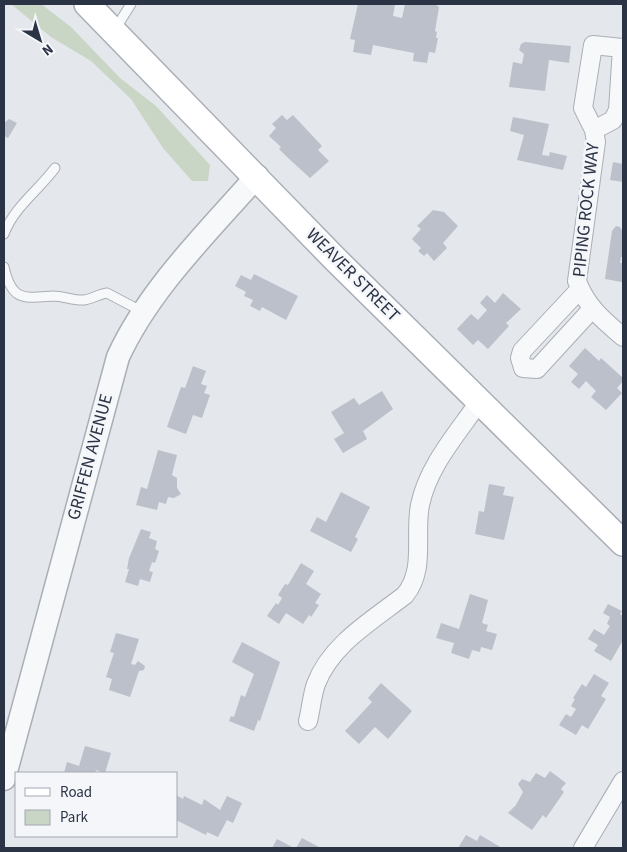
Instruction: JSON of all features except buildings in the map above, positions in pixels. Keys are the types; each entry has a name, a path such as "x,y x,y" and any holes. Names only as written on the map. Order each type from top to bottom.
{"main road":[{"name":"WEAVER STREET","path":"87,4 257,176 335,259 623,543"}],"street":[{"name":"PIPING ROCK WAY","path":"580,289 577,281 596,142 594,130"},
{"name":"GRIFFEN AVENUE","path":"4,779 112,376 126,339 184,260 257,176"},
{"path":"592,309 537,369 523,368 520,358 522,351 580,289 592,309 623,337"},
{"path":"308,721 316,684 332,657 346,640 405,595 412,586 417,572 420,506 432,470 480,402"},
{"path":"584,848 623,782"}],"lane":[{"path":"114,32 131,4"},
{"path":"4,234 9,221 20,206 39,189 55,168"},
{"path":"4,267 9,285 19,295 40,299 52,296 87,300 107,293 144,312"}],"green space":[{"path":"11,4 41,4 71,27 120,78 156,106 210,165 208,181 192,181 163,148 131,99 91,61 51,37"}]}
